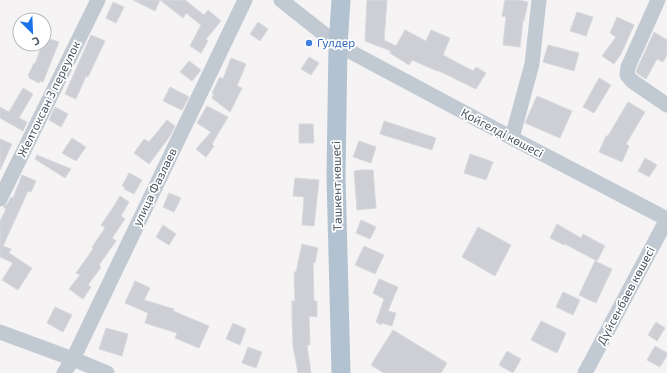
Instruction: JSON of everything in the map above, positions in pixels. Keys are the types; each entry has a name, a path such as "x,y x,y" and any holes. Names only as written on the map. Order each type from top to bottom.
{"main road":[{"name":"Ташкент көшесі","path":"340,0 336,176 342,373"}],"street":[{"name":"Желтоксан 3 переулок","path":"0,199 98,0"},
{"name":"улица Фазлаев","path":"64,373 73,359 245,0"},
{"name":"Қойгелді көшесі","path":"281,0 338,45 667,219"},
{"path":"512,138 532,64 539,0"},
{"path":"658,0 628,67 627,75 632,81 667,105"},
{"name":"Дүйсенбаев көшесі","path":"585,373 667,219"},
{"path":"0,332 106,373"}],"building":[{"path":"133,0 160,0 155,11"},
{"path":"160,0 185,0 204,15 208,10 221,21 206,39 208,41 201,53 190,46 201,25 186,13 183,18"},
{"path":"367,0 387,0 384,40 396,46 405,30 426,41 431,30 450,38 443,55 473,71 476,67 486,73 476,89 437,70 412,60 409,65 390,53 391,51 365,41"},
{"path":"505,0 519,0 528,2 524,21 523,20 520,47 503,45 506,17 502,16"},
{"path":"113,2 124,7 116,23 106,18"},
{"path":"577,12 593,17 586,36 570,31"},
{"path":"617,17 634,25 621,54 614,64 602,56 616,37 610,33"},
{"path":"258,22 268,29 260,41 250,34"},
{"path":"654,32 667,40 667,55 663,62 657,59 646,79 636,72"},
{"path":"91,35 105,41 88,77 86,76 76,99 65,94"},
{"path":"52,40 59,42 43,82 40,81 39,83 28,76 34,63 35,64 39,52 52,52"},
{"path":"548,45 579,53 574,71 543,62"},
{"path":"309,57 319,63 311,75 301,69"},
{"path":"231,58 246,64 237,86 242,88 230,112 212,98 214,94 212,93 220,77 223,79"},
{"path":"189,61 201,70 192,81 180,72"},
{"path":"599,78 611,85 594,113 583,107"},
{"path":"170,87 189,97 182,110 163,101"},
{"path":"23,88 33,94 19,118 27,122 23,131 0,118 0,107 9,112"},
{"path":"537,96 572,111 560,138 525,123"},
{"path":"628,102 645,112 626,144 629,146 622,162 599,152 606,136 608,136"},
{"path":"207,106 228,117 212,144 214,146 206,157 196,149 211,132 197,123"},
{"path":"55,107 68,114 61,127 49,120"},
{"path":"167,120 175,126 170,136 149,164 134,153 144,139 149,142"},
{"path":"384,121 436,138 432,150 380,134"},
{"path":"299,124 313,124 314,143 299,143"},
{"path":"72,138 86,147 76,161 62,153"},
{"path":"0,139 12,144 0,170"},
{"path":"359,141 376,147 371,163 353,157"},
{"path":"470,154 493,162 486,180 464,173"},
{"path":"37,155 71,169 65,178 35,159"},
{"path":"645,158 657,165 649,177 638,171"},
{"path":"373,170 376,208 357,210 354,171"},
{"path":"129,173 142,180 134,194 124,189 125,187 122,186"},
{"path":"22,175 36,181 31,192 28,191 3,246 11,249 9,253 32,268 18,290 2,280 13,263 0,257 0,221 6,209 3,207 8,203 11,197 13,198"},
{"path":"295,178 319,180 314,226 302,225 304,197 293,196"},
{"path":"169,193 181,198 174,212 163,207"},
{"path":"120,196 129,202 121,216 125,219 112,238 116,241 99,265 101,267 88,285 91,287 83,299 69,289 80,275 76,273 93,249 92,247 105,228 101,225"},
{"path":"361,220 376,227 370,239 356,233"},
{"path":"557,224 581,238 583,234 605,246 597,261 565,244 564,245 550,238"},
{"path":"163,225 176,234 169,245 156,237"},
{"path":"478,227 511,245 495,276 462,257"},
{"path":"302,244 318,248 315,263 313,262 314,301 317,301 317,317 309,316 310,345 307,345 311,373 298,373 293,346 292,301 295,301 294,272 296,272"},
{"path":"364,246 384,255 375,274 355,265"},
{"path":"595,261 612,269 596,303 579,295"},
{"path":"379,279 398,287 388,311 396,313 392,326 382,323 381,325 376,322 384,299 373,293"},
{"path":"135,281 150,288 144,300 174,309 173,311 209,326 199,348 175,338 177,333 145,323 148,313 125,303"},
{"path":"563,292 580,300 573,315 556,307"},
{"path":"55,307 72,315 63,332 47,323"},
{"path":"541,321 566,333 557,353 531,340"},
{"path":"656,322 665,328 657,341 648,335"},
{"path":"233,323 246,329 240,345 226,339"},
{"path":"106,328 128,334 122,356 99,349"},
{"path":"393,330 447,363 441,373 384,373 371,365"},
{"path":"655,346 667,353 667,356 660,367 647,360"},
{"path":"248,347 262,352 256,368 242,363"},
{"path":"507,351 521,359 513,373 499,365"}],"place":[{"name":"Гулдер","path":"309,43"}]}
